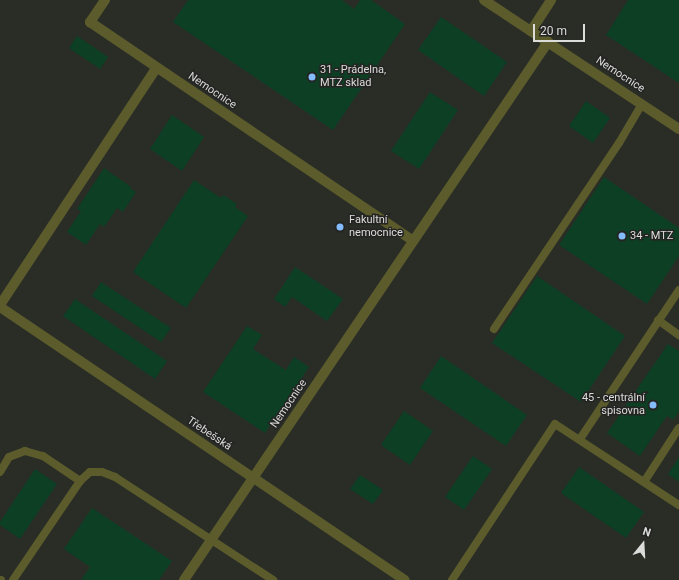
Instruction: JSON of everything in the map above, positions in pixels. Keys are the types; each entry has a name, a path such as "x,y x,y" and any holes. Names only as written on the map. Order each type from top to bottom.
{"street":[{"name":"Nemocnice","path":"105,0 90,22 414,241"},
{"name":"Nemocnice","path":"484,0 679,128"},
{"path":"531,31 551,0"},
{"name":"Nemocnice","path":"184,580 548,42"},
{"path":"0,306 156,68"},
{"name":"Třebešská","path":"0,306 405,580"}],"lane":[{"path":"494,329 619,143 642,104"},
{"path":"580,439 679,290"},
{"path":"658,320 679,335"},
{"path":"452,580 555,424 679,505"},
{"path":"644,482 679,428"},
{"path":"0,472 9,457 25,451 43,456 80,481"},
{"path":"13,580 80,481 90,472 102,472 115,478 272,580"}],"shaded area":[{"name":"Fakultní nemocnice","path":"0,0 679,0 679,580 0,580"}],"building":[{"name":"31 - Prádelna, MTZ sklad","path":"188,0 342,0 354,9 360,0 371,0 405,24 333,130 173,22"},
{"path":"628,0 679,0 679,83 606,35"},
{"path":"441,17 507,62 484,96 418,50"},
{"path":"77,36 108,57 100,69 69,48"},
{"path":"430,92 458,110 419,169 391,151"},
{"path":"586,101 610,118 593,143 569,126"},
{"path":"172,115 204,137 182,171 150,149"},
{"path":"104,168 136,192 123,212 117,208 104,227 100,224 86,245 67,232 81,211 77,209"},
{"name":"34 - MTZ","path":"604,177 679,228 679,256 647,304 559,245"},
{"path":"194,180 221,198 223,195 237,204 235,207 248,216 186,308 133,272"},
{"path":"295,267 343,299 327,321 292,297 285,307 274,299"},
{"path":"537,276 625,336 581,402 492,343"},
{"path":"101,282 171,328 161,342 92,296"},
{"path":"75,299 167,361 155,379 63,316"},
{"path":"247,326 262,335 253,349 286,370 294,357 309,367 265,433 203,392"},
{"name":"45 - centrální spisovna","path":"668,344 679,351 679,412 673,420 667,416 640,456 607,433"},
{"path":"441,356 527,415 506,446 420,388"},
{"path":"404,411 433,431 410,465 381,445"},
{"path":"473,456 492,469 464,510 445,497"},
{"path":"679,457 679,482 668,474"},
{"path":"579,467 644,512 626,538 561,493"},
{"path":"35,469 57,484 20,539 0,525 0,522"},
{"path":"360,475 383,490 373,504 350,489"},
{"path":"92,508 172,561 159,580 81,580 90,567 64,549"}],"place":[{"name":"31 - Prádelna, MTZ sklad","path":"312,77"},
{"name":"Fakultní nemocnice","path":"340,227"},
{"name":"34 - MTZ","path":"622,236"},
{"name":"45 - centrální spisovna","path":"653,405"}]}
